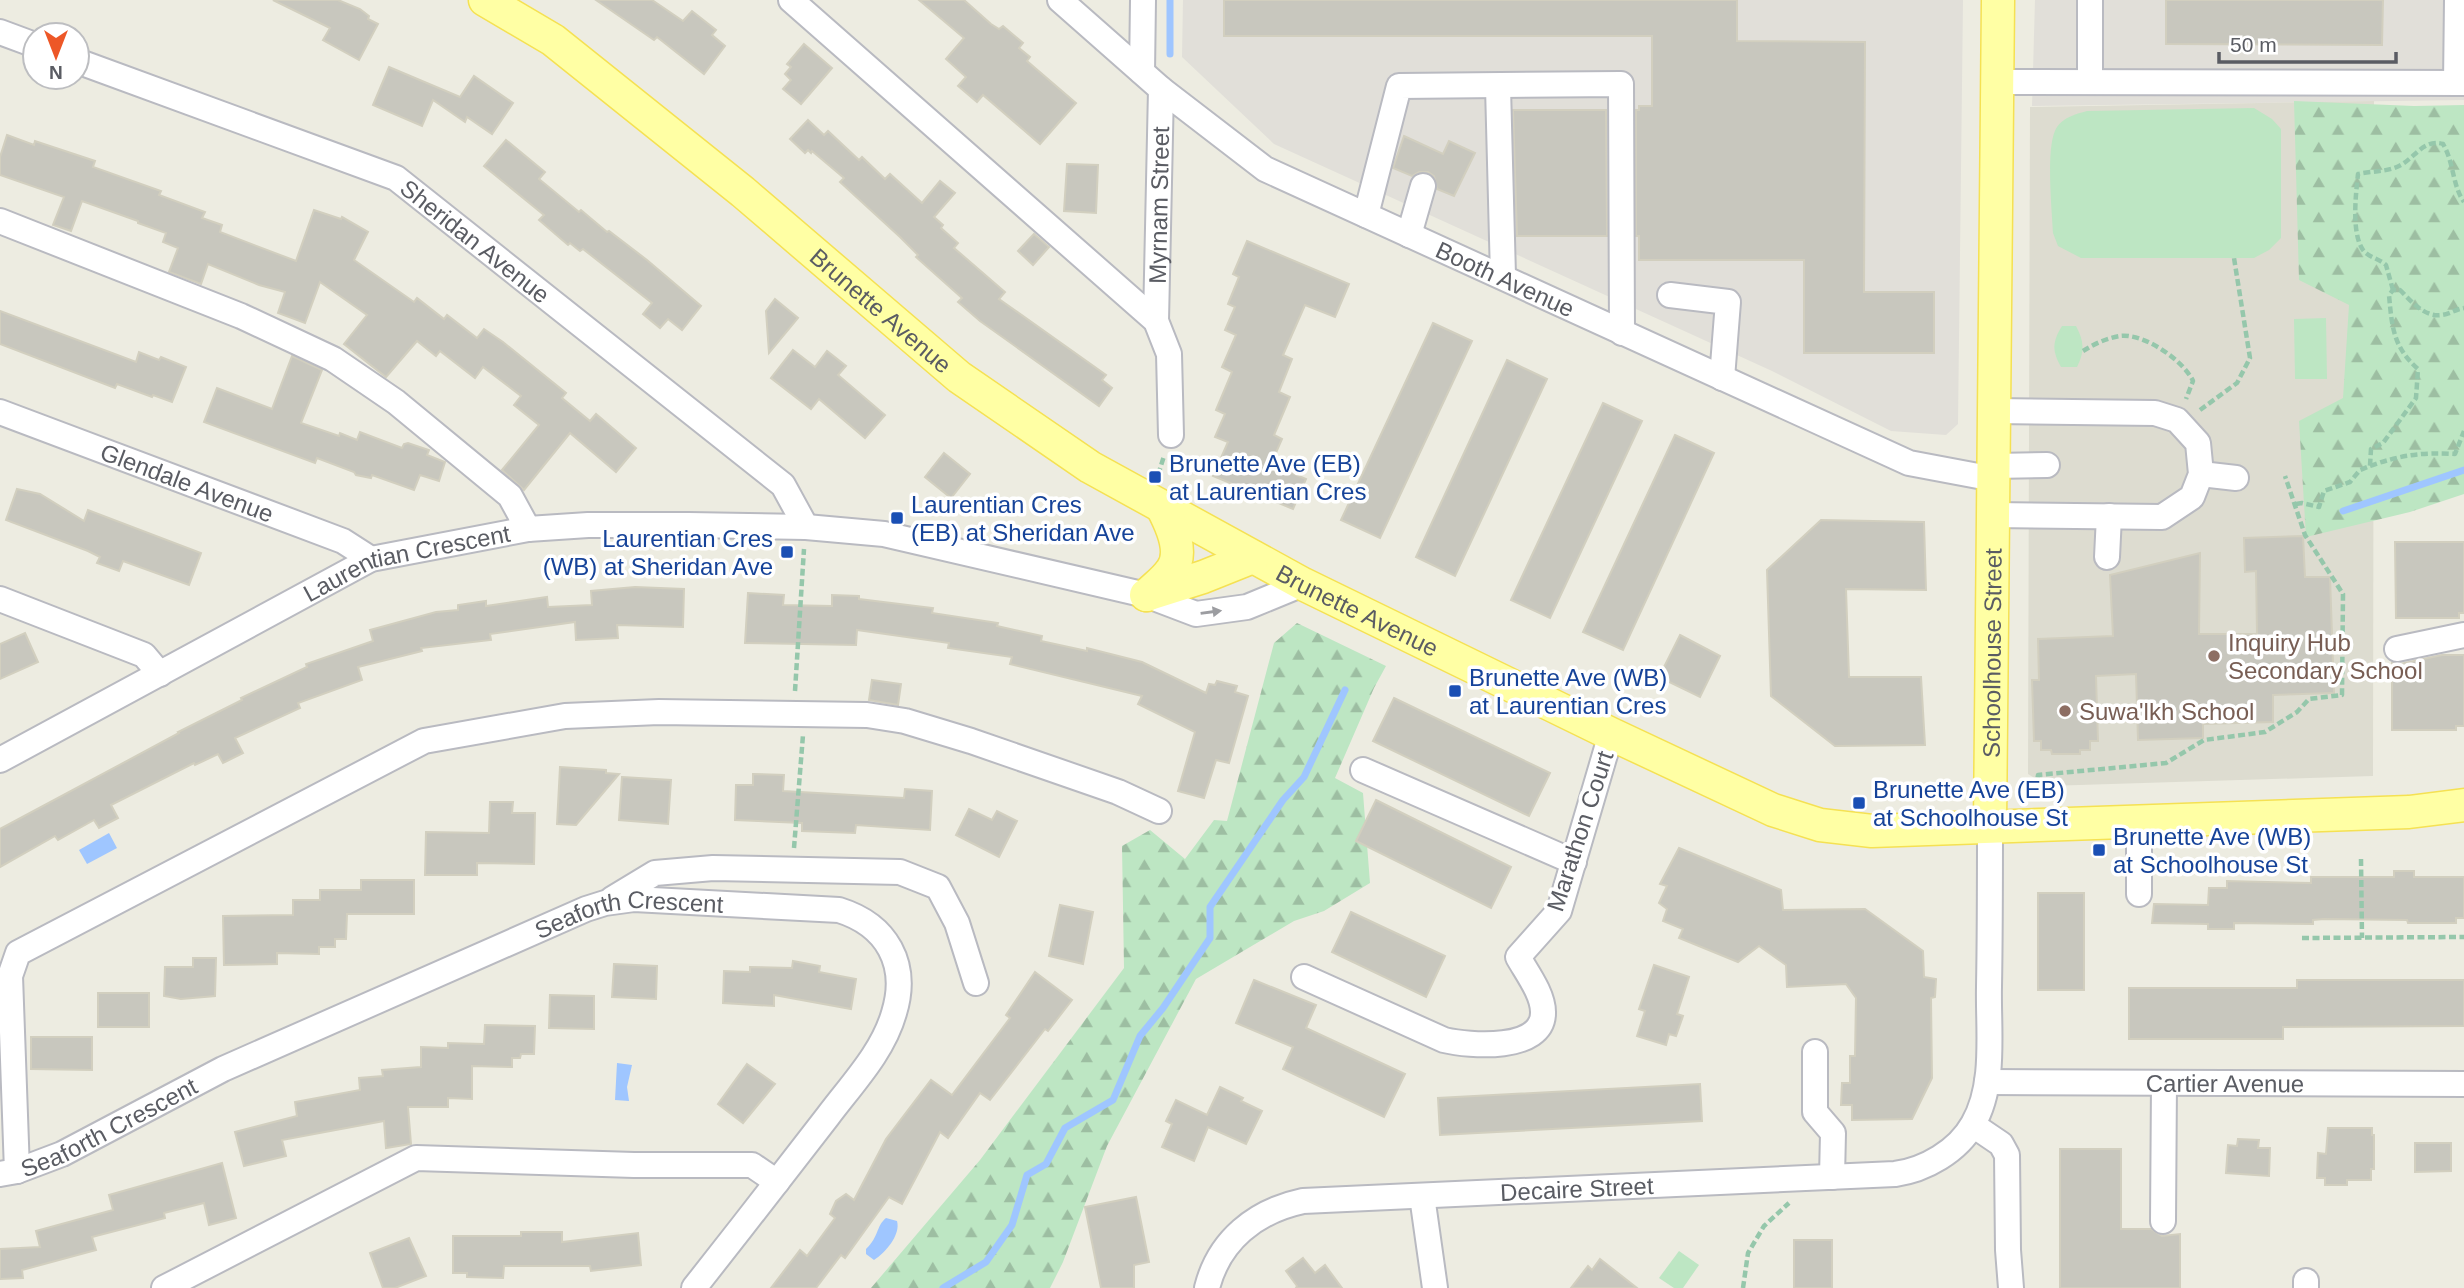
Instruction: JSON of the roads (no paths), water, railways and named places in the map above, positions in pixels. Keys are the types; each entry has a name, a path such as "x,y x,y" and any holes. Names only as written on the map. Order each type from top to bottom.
{"main road":[{"name":"Brunette Avenue","path":"485,0 553,40 743,192 959,377 1090,467 1303,584 1773,810 1820,825 1872,831 2409,812 2464,806"},
{"name":"Schoolhouse Street","path":"1990,826 1998,0"},
{"path":"1146,596 1173,570 1178,555 1162,507"},
{"path":"1146,596 1252,557"}],"street":[{"path":"791,0 1156,321 1169,354 1171,435"},
{"name":"Booth Avenue","path":"1060,0 1161,89 1265,169 1909,463 1994,472 2047,465"},
{"path":"1142,72 1143,0"},
{"path":"2090,0 2090,82"},
{"path":"1997,82 2460,83 2457,0"},
{"path":"0,32 21,40"},
{"name":"Sheridan Avenue","path":"91,66 396,178 783,485 806,527"},
{"path":"1366,215 1399,86 1621,84 1622,333"},
{"path":"1498,87 1503,276"},
{"name":"Myrnam Street","path":"1156,321 1161,89"},
{"path":"1409,235 1423,186"},
{"path":"0,221 241,316 333,359 396,402 510,496 528,529"},
{"path":"1670,295 1728,302 1722,378"},
{"path":"1993,515 2162,517 2192,497 2201,474 2197,443 2177,421 2155,413 1994,411"},
{"name":"Glendale Avenue","path":"0,412 343,541 371,559"},
{"path":"2201,474 2236,478"},
{"path":"2107,557 2109,516"},
{"name":"Laurentian Crescent","path":"0,760 371,559 528,529 588,525 806,527 884,534 1146,596 1196,614 1247,607 1303,584"},
{"path":"0,599 144,655 160,674"},
{"path":"2397,649 2464,635"},
{"path":"8,1172 10,976 18,953 424,741 565,716 659,712 867,715 905,721 971,741 1118,792 1158,811"},
{"name":"Marathon Court","path":"1304,976 1444,1040 1508,1043 1525,1039 1535,1033 1542,1022 1541,1000 1518,957 1559,911 1611,734"},
{"path":"1363,770 1574,862"},
{"path":"2139,821 2139,894"},
{"name":"Schoolhouse Street","path":"1973,1125 1987,1082 1990,826"},
{"path":"606,903 655,873 713,868 900,872 938,887 957,923 976,983"},
{"name":"Seaforth Crescent","path":"8,1172 62,1154 157,1102 286,1040 541,927 606,903 634,900 839,910 856,915 882,935 896,962 898,979 895,1012 888,1030 860,1074 694,1288"},
{"path":"1815,1052 1815,1112 1833,1133 1832,1177"},
{"name":"Cartier Avenue","path":"1987,1082 2464,1084"},
{"path":"2163,1221 2164,1083"},
{"path":"1973,1125 2001,1144 2007,1156 2011,1288"},
{"name":"Decaire Street","path":"1207,1288 1214,1267 1228,1244 1264,1213 1290,1204 1316,1200 1895,1174 1919,1168 1948,1151 1973,1125"},
{"path":"164,1288 416,1158 634,1164 752,1164 777,1182"},
{"path":"1422,1196 1435,1288"}],"water":[{"path":"109,833 117,848 87,864 79,850"},
{"path":"617,1063 632,1065 627,1087 629,1101 615,1100"},
{"path":"886,1218 897,1221 897,1232 883,1253 874,1260 866,1254 866,1249"}],"waterway":[{"path":"1170,0 1170,54"},
{"path":"2343,511 2464,470"},
{"path":"943,1288 986,1262 1012,1225 1027,1175 1046,1164 1065,1128 1113,1100 1140,1036 1163,1008 1210,938 1210,907 1283,800 1304,777 1345,690"}],"place":[{"name":"Brunette Ave (EB) at Laurentian Cres","path":"1155,477"},
{"name":"Laurentian Cres (EB) at Sheridan Ave","path":"897,518"},
{"name":"Laurentian Cres (WB) at Sheridan Ave","path":"787,552"},
{"name":"Inquiry Hub Secondary School","path":"2214,656"},
{"name":"Brunette Ave (WB) at Laurentian Cres","path":"1455,691"},
{"name":"Suwa'lkh School","path":"2065,711"},
{"name":"Brunette Ave (EB) at Schoolhouse St","path":"1859,803"},
{"name":"Brunette Ave (WB) at Schoolhouse St","path":"2099,850"}]}
